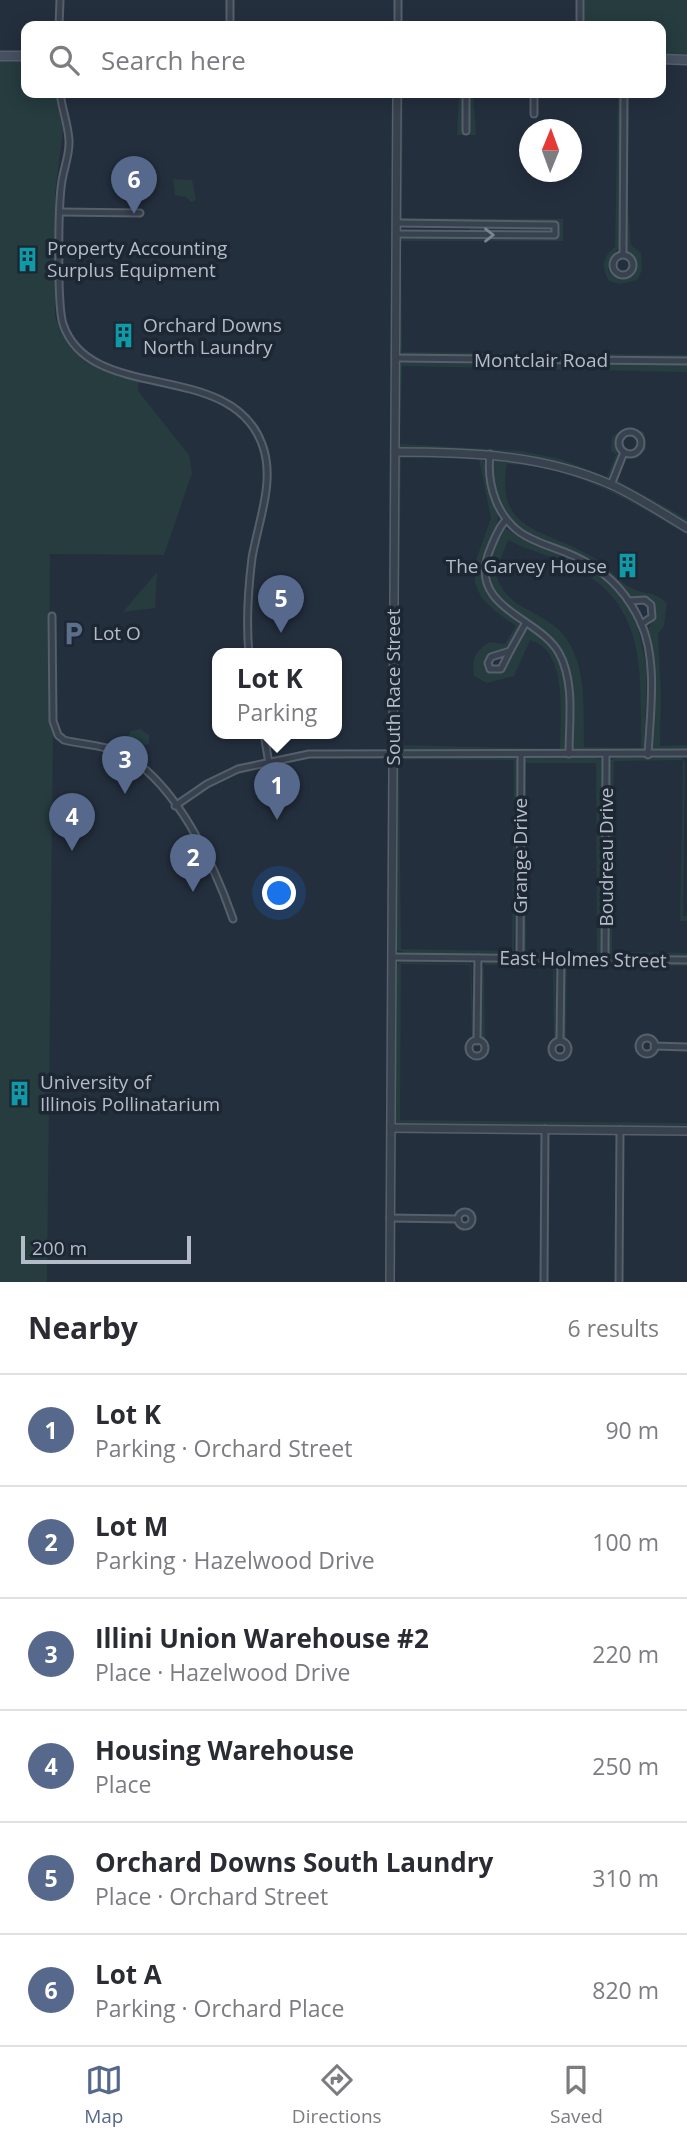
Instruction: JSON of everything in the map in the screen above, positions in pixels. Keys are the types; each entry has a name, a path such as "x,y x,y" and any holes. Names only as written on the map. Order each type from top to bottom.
{"main road":[{"path":"0,56 21,56"},
{"path":"666,59 687,60"}],"street":[{"path":"60,0 60,21"},
{"path":"230,0 230,21"},
{"path":"398,0 398,21"},
{"path":"580,0 580,21"},
{"path":"61,98 69,140 62,181 62,320 80,351 104,367 177,385 222,401 247,419 262,442 267,473 251,569 249,648"},
{"name":"South Race Street","path":"390,1282 397,98"},
{"path":"466,98 466,131"},
{"path":"534,98 534,114"},
{"path":"623,254 624,98"},
{"path":"61,212 140,214"},
{"path":"397,223 555,225 555,235 397,234"},
{"path":"466,234 467,224"},
{"name":"Montclair Road","path":"396,358 687,361"},
{"path":"634,435 642,438 639,450 624,452 618,446 621,436 634,435"},
{"path":"395,452 490,454 540,462 611,485 687,528"},
{"path":"611,485 624,452"},
{"path":"490,454 491,487 505,521 535,541 590,564 629,601 641,624 649,657 648,755"},
{"path":"505,521 490,549 486,576 499,603 547,638 564,663 569,684 569,754"},
{"path":"629,601 645,600 651,605 652,617 641,624"},
{"path":"52,616 54,728 64,740 102,746 124,754 152,777 175,806 217,873 233,919"},
{"path":"510,651 525,624"},
{"path":"265,739 277,811"},
{"path":"175,806 221,776 270,761 323,753 687,753"},
{"name":"Grange Drive","path":"520,958 521,754"},
{"name":"Boudreau Drive","path":"605,959 607,755"},
{"name":"East Holmes Street","path":"392,957 687,960"},
{"path":"477,1041 478,958"},
{"path":"560,1041 561,959"},
{"path":"654,1046 687,1047"},
{"path":"391,1128 687,1131"},
{"path":"544,1282 545,1129"},
{"path":"619,1282 620,1130"},
{"path":"390,1218 458,1219"}],"green space":[{"path":"582,0 687,0 687,56 666,55 666,21 582,21"},
{"path":"0,61 21,61 21,98 56,98 63,130 55,194 55,316 61,332 68,345 86,362 97,368 139,380 138,391 189,455 192,473 164,555 50,554 49,718 53,733 47,1282 0,1282"},
{"path":"400,98 403,98 402,218 563,219 563,241 401,241 402,352 687,355 687,358 403,355 399,347 399,240 406,236 558,238 558,223 401,221"},
{"path":"459,98 462,98 463,127 467,127 468,98 473,98 476,135 457,135"},
{"path":"618,98 621,98 619,245 608,269 614,277 623,279 633,274 636,263 626,249 625,98 629,98 628,206 631,245 641,253 642,270 637,280 620,284 609,281 604,267 605,259 615,247"},
{"path":"173,179 192,180 196,200 191,202 186,197 175,195"},
{"path":"470,226 551,227 553,233 476,232 469,231"},
{"path":"400,363 687,363 687,372 402,366 400,444"},
{"path":"622,431 644,432 646,450 626,458 617,480 687,519 687,523 615,481 624,459 642,449 644,438 637,433 624,433 614,440 618,457 608,478 550,460 505,451 400,447 400,444 521,451 560,459 607,477 616,455 611,450 612,438"},
{"path":"398,457 458,457 401,458 397,745 560,749 560,687 551,657 542,647 530,640 514,676 487,683 474,676 474,660 480,649 489,642 505,644 516,626 481,597 475,583 474,566 491,518 479,459 466,457 483,458 498,517 497,528 486,555 483,576 495,601 521,625 510,646 487,657 485,669 495,673 504,667 525,629 539,633 550,645 559,662 565,683 569,726 567,742 562,752 410,751 396,747"},
{"path":"495,459 547,467 595,483 687,531 687,535 623,498 578,478 531,466 507,464 505,486 508,503 516,516 528,526 591,556 629,587 667,603 664,626 658,634 660,746 687,745 687,750 657,753 651,746 651,660 646,632 655,617 655,606 626,594 598,568 540,542 512,524 502,510 495,490 491,463"},
{"path":"505,528 524,540 593,569 616,590 636,619 647,668 644,753 575,751 572,748 572,695 567,663 546,636 504,603 494,590 490,575 491,557 496,541","holes":["508,540 579,570 602,586 618,604 636,647 641,696 641,748 584,747 582,681 573,650 565,636 553,625 519,605 505,593 495,573"]},
{"path":"157,572 155,608 123,612"},
{"path":"140,729 149,735 149,744 128,748 123,746 131,731"},
{"path":"405,756 513,757 518,760 514,953 410,954 397,950 395,763 399,760 401,949 512,951 514,760 401,759"},
{"path":"526,757 595,757 603,760 602,950 597,955 524,953 523,764","holes":["526,763 596,763 597,952 526,951"]},
{"path":"615,758 683,758 685,763 683,916 687,916 687,921 680,921 683,760 614,761 612,952 687,953 687,956 610,955 607,950 609,761"},
{"path":"400,962 471,964 474,1035 466,1051 476,1058 485,1052 485,1055 475,1059 467,1055 465,1049 472,1037 470,965 401,964 400,1120 687,1123 687,1127 397,1123 394,1117 395,966"},
{"path":"485,962 555,964 557,1038 550,1049 554,1057 560,1058 569,1050 562,1037 565,964 687,963 687,966 567,965 566,1041 570,1052 564,1059 550,1057 548,1046 554,1039 553,965 484,965 485,1052 479,1034 480,976"}],"place":[{"name":"Lot A","path":"134,214"},
{"name":"Property Accounting Surplus Equipment","path":"27,259"},
{"name":"Orchard Downs North Laundry","path":"123,336"},
{"name":"The Garvey House","path":"627,566"},
{"name":"Lot O","path":"73,633"},
{"name":"Orchard Downs South Laundry","path":"281,633"},
{"name":"Illini Union Warehouse #2","path":"125,794"},
{"name":"Lot K","path":"277,820"},
{"name":"Housing Warehouse","path":"72,851"},
{"name":"Lot M","path":"193,892"},
{"name":"University of Illinois Pollinatarium","path":"20,1093"}]}
